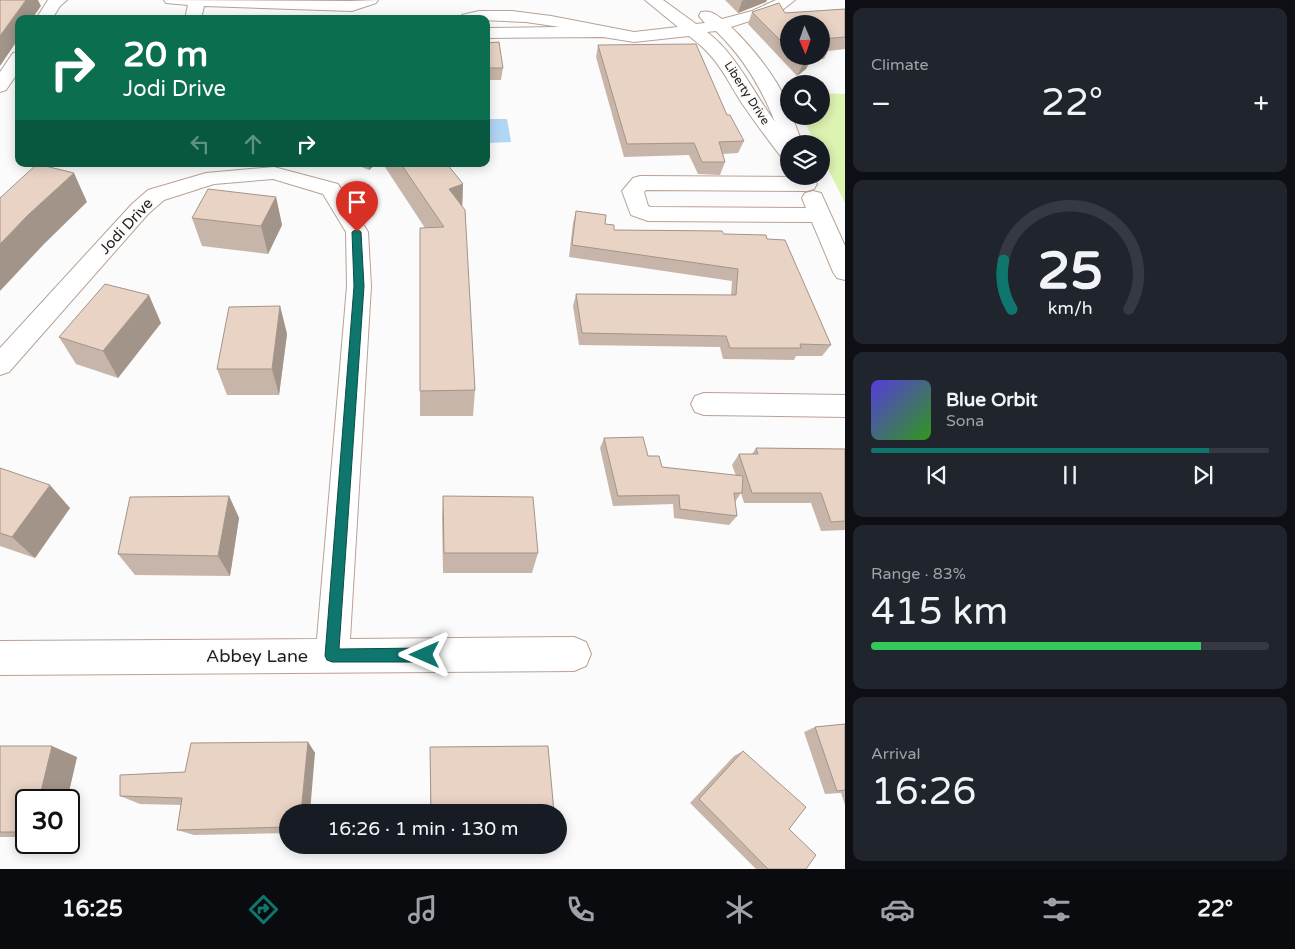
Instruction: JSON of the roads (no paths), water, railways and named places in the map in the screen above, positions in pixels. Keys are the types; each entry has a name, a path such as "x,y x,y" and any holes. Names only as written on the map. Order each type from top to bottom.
{"street":[{"path":"46,15 54,3 60,0"},
{"path":"172,0 352,6 370,0"},
{"name":"Liberty Drive","path":"653,0 710,44 730,66 751,102 780,142"},
{"path":"490,16 521,15 632,37 662,36 763,14 788,0"},
{"path":"194,15 197,1"},
{"name":"Liberty Drive","path":"690,5 720,24 746,53 766,82 790,135"},
{"path":"490,34 603,32"},
{"path":"0,86 15,63"},
{"path":"0,91 15,90"},
{"name":"Jodi Drive","path":"0,365 140,209 156,195 213,178 274,173 331,189 357,232 359,286 332,656"},
{"path":"780,180 640,183 633,191 639,210 648,214 820,215"},
{"path":"807,185 845,272"},
{"path":"704,404 845,406"},
{"name":"Abbey Lane","path":"0,658 574,654"}],"water":[{"path":"490,119 507,119 511,142 490,143"}]}
